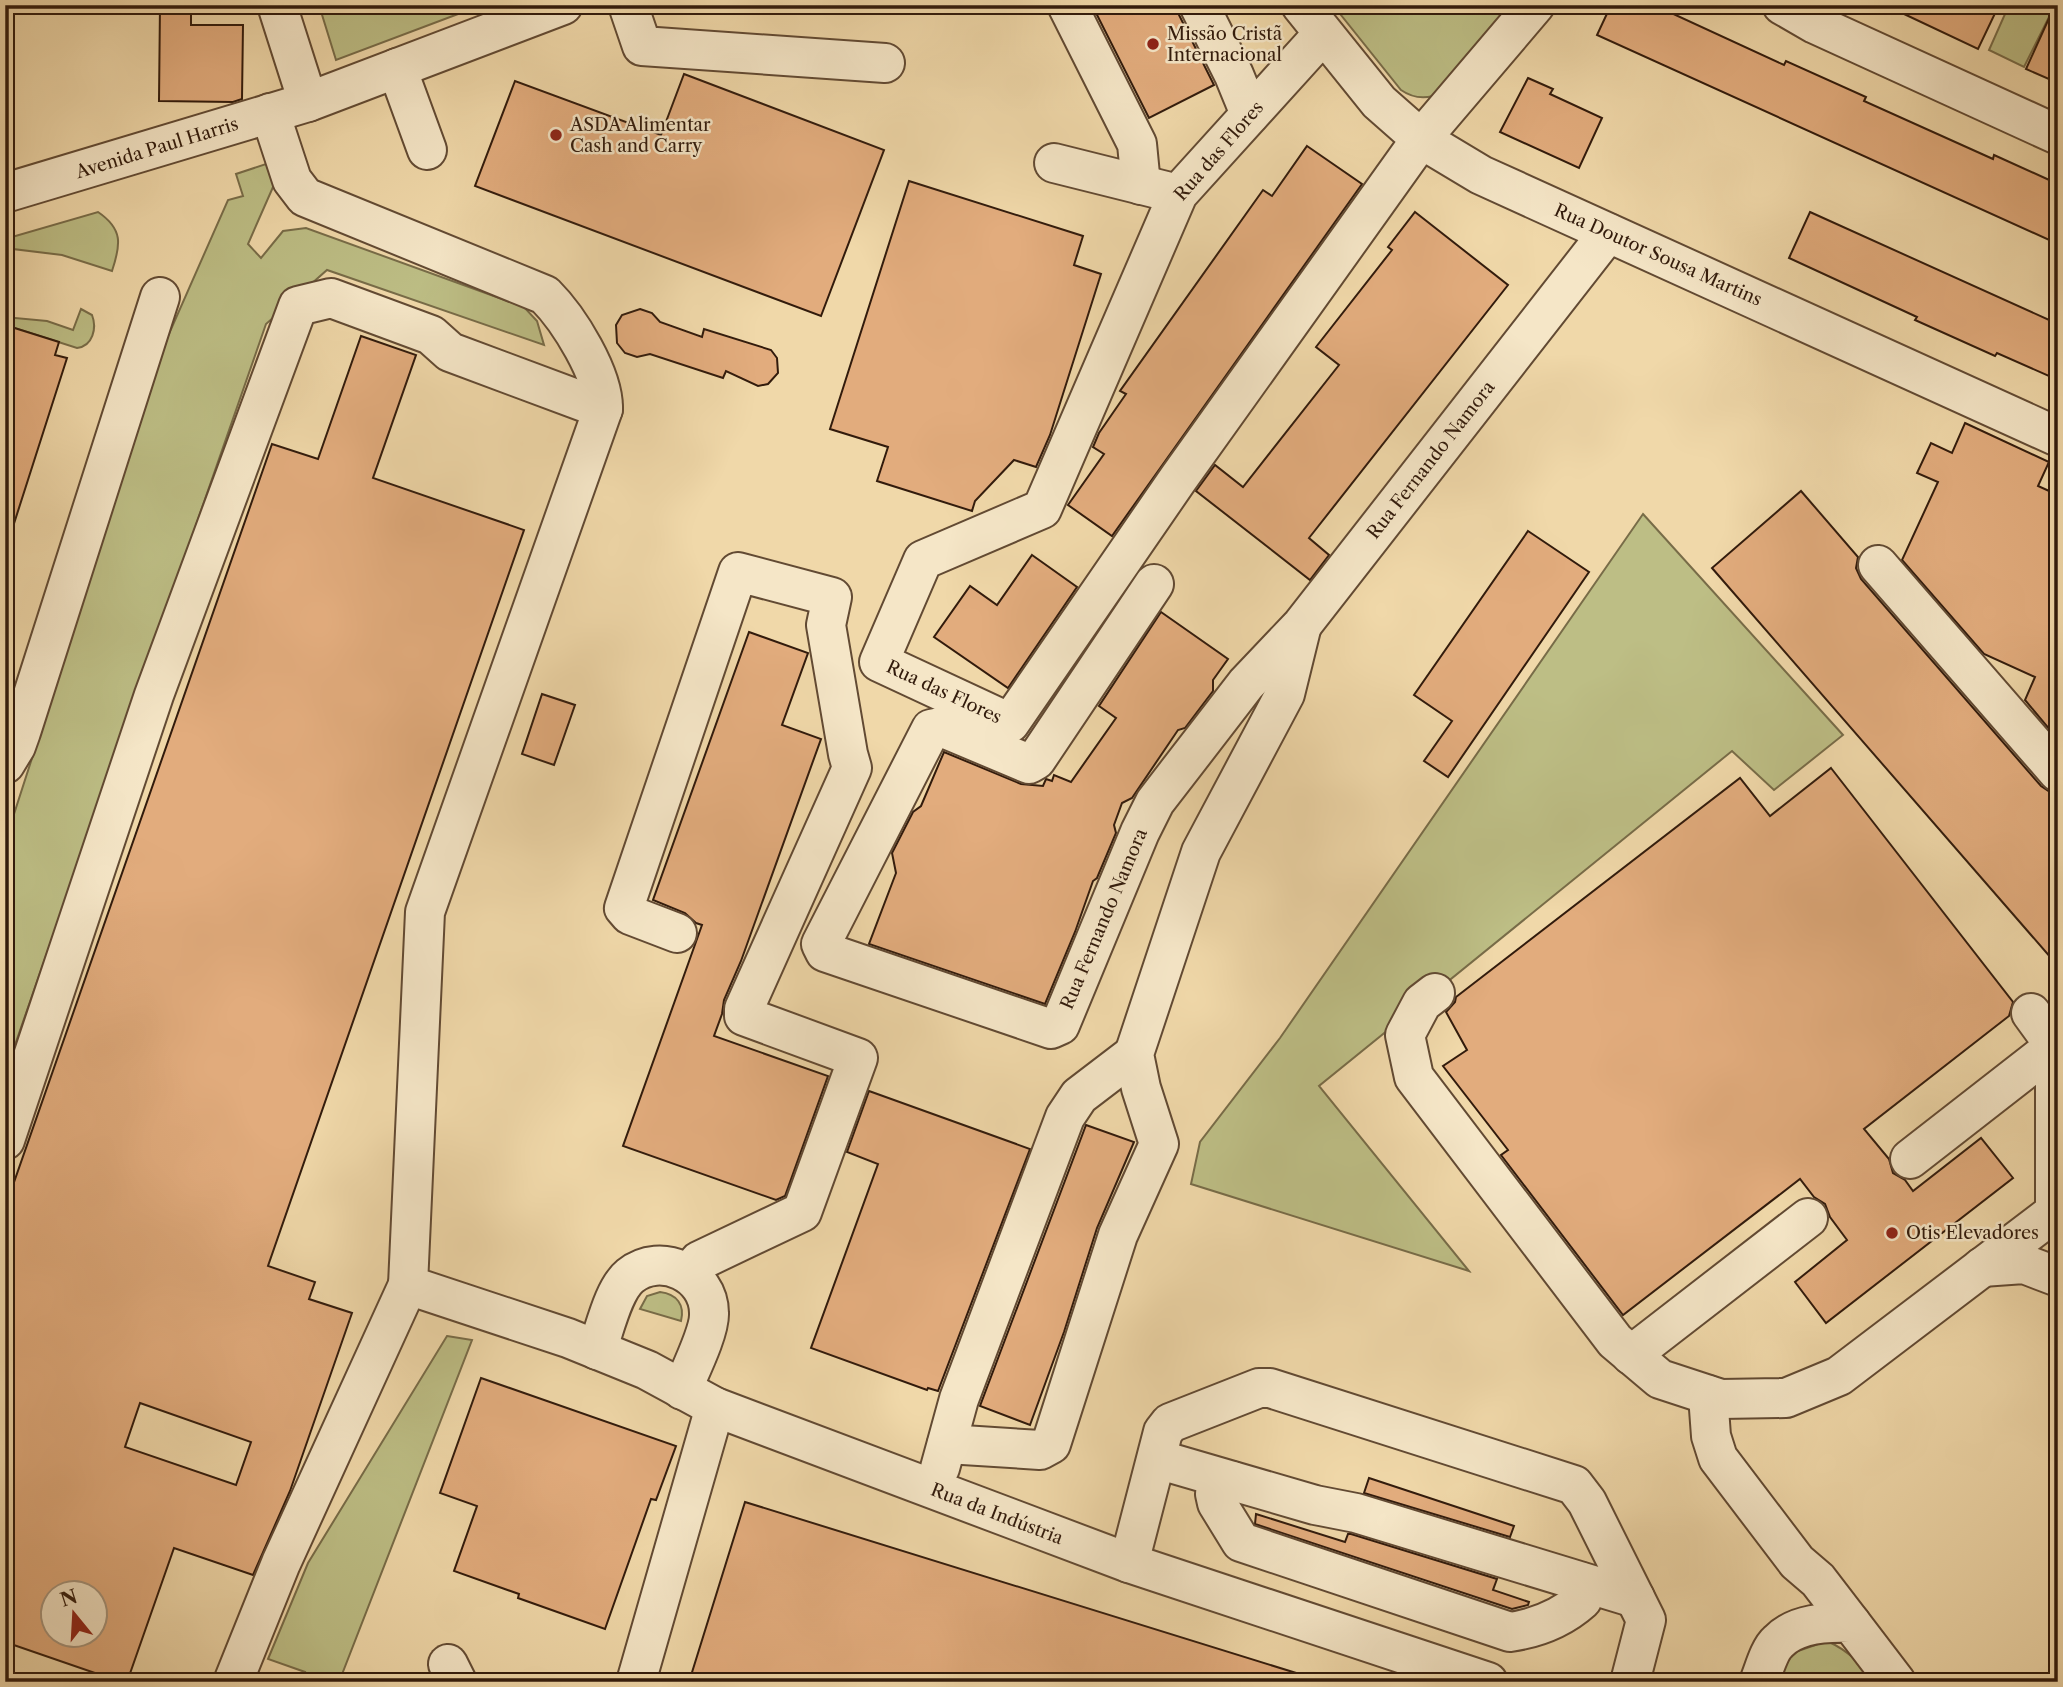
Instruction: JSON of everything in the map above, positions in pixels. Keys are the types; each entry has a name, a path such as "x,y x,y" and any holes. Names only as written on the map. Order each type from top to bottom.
{"street":[{"path":"233,1682 281,1563 408,1285 425,912 603,409 603,396 594,368 554,304 545,295 305,197 292,180 291,107 276,5"},
{"path":"628,5 642,46 885,63"},
{"path":"1067,5 1137,144 1141,185"},
{"path":"1199,5 1250,114"},
{"path":"1421,139 1535,5"},
{"path":"1782,5 1815,24 2058,135"},
{"name":"Avenida Paul Harris","path":"5,193 291,107 397,68 542,9"},
{"name":"Rua das Flores","path":"1312,19 1250,114 1178,194 1042,509 923,559 879,662 1010,723 1178,479 1421,139"},
{"name":"Rua Doutor Sousa Martins","path":"1312,19 1379,102 1421,139 1481,175 2058,437"},
{"path":"397,68 427,150"},
{"path":"1054,163 1178,194"},
{"name":"Rua Fernando Namora","path":"1154,584 1037,760 1029,764 942,727 931,729 821,944 825,952 1051,1029 1060,1025 1140,831 1155,802 1246,684 1302,625 1608,233"},
{"path":"5,764 21,732 160,297"},
{"path":"5,1140 154,695 298,306 331,298 431,335 450,352 603,409"},
{"path":"1878,565 2058,772"},
{"path":"677,933 630,915 624,908 738,572 832,597 826,625 852,768 744,1009 744,1016 858,1058 802,1212 699,1261 690,1274"},
{"path":"947,1444 1040,1450 1051,1444 1118,1235 1159,1144 1141,1088 1134,1054 1200,852 1285,694 1302,625"},
{"path":"1435,993 1422,1003 1405,1035 1413,1077 1615,1341 1660,1379 1721,1399 1786,1398 1839,1376 2056,1216 2055,1046 2031,1013"},
{"path":"1910,1159 2055,1046"},
{"path":"935,1490 960,1399 1065,1117 1079,1096 1134,1054"},
{"path":"1631,1355 1808,1218"},
{"path":"1982,1268 2024,1264 2058,1278"},
{"path":"597,1350 620,1288 630,1276 643,1268 659,1265 675,1267 690,1274 704,1293 710,1316 699,1399 636,1682"},
{"name":"Rua da Indústria","path":"408,1285 597,1350 647,1370 699,1399 1129,1563 1489,1682"},
{"path":"1129,1563 1163,1432 1170,1423 1258,1388 1270,1388 1574,1485 1587,1502 1646,1620 1630,1682"},
{"path":"1708,1395 1711,1436 1718,1458 1797,1562 1818,1580 1896,1682"},
{"path":"1157,1459 1315,1505 1356,1513 1635,1598"},
{"path":"1232,1481 1215,1494 1217,1503 1241,1542 1510,1632 1521,1631 1566,1614 1582,1600 1581,1582"},
{"path":"1759,1682 1797,1590 1797,1562"},
{"path":"1777,1642 1803,1627 1828,1622 1851,1623"}],"green space":[{"path":"319,5 482,5 336,60"},
{"path":"1333,5 1517,5 1433,96 1424,97 1412,96 1401,90"},
{"path":"2009,5 2055,5 2024,67 1989,50"},
{"path":"275,161 277,178 248,244 261,258 283,231 306,228 524,307 537,321 544,345 327,270 266,324 8,1065 5,1066 5,842 168,336 228,200 243,196 236,174"},
{"path":"98,212 112,225 118,238 112,271 62,255 5,248 5,239"},
{"path":"81,309 92,315 94,325 90,340 82,347 77,348 5,325 5,317 47,321 73,330"},
{"path":"1643,514 1843,735 1774,790 1732,751 1319,1086 1469,1271 1191,1184 1200,1142 1280,1038"},
{"path":"660,1292 671,1295 681,1305 681,1321 640,1309 647,1296"},
{"path":"447,1336 472,1340 339,1682 302,1682 305,1672 268,1659 308,1563"},
{"path":"1827,1641 1854,1658 1875,1682 1771,1682 1795,1652"}],"building":[{"path":"160,5 191,5 191,25 243,25 242,99 233,102 159,101"},
{"name":"Missão Cristã Internacional","path":"1092,5 1177,5 1179,15 1214,85 1149,118"},
{"path":"1611,5 1654,5 1784,65 1786,61 1866,97 1864,101 1993,159 1994,155 2058,184 2058,244 1597,35"},
{"path":"1885,5 1999,5 1978,49"},
{"path":"2055,5 2058,5 2058,83 2026,69"},
{"path":"684,74 884,150 821,316 475,186 515,81 661,135"},
{"path":"1528,78 1553,89 1550,94 1602,118 1579,168 1500,132"},
{"path":"1307,146 1362,184 1112,536 1068,505 1104,454 1093,447 1099,433 1126,394 1120,391 1263,190 1272,196"},
{"path":"909,181 1083,236 1074,265 1101,274 1050,435 1036,467 1014,460 975,501 972,511 877,481 888,447 830,429"},
{"path":"1415,212 1508,285 1309,538 1329,555 1310,580 1196,491 1215,465 1243,487 1339,365 1316,347 1392,250 1388,247"},
{"path":"1810,212 2058,324 2058,380 1997,353 1995,356 1915,320 1917,317 1789,258"},
{"path":"640,309 652,313 660,322 702,337 704,329 771,350 777,358 778,373 768,384 758,386 726,371 723,378 650,354 637,357 625,353 617,343 616,325 622,315"},
{"path":"5,325 59,342 55,355 67,358 10,536 5,535"},
{"path":"361,336 416,355 373,478 524,530 268,1266 315,1282 309,1299 352,1313 290,1491 253,1575 174,1548 127,1682 121,1682 5,1642 5,1208 272,444 318,459","holes":["140,1403 251,1442 236,1485 125,1447"]},
{"path":"1965,423 2049,462 2038,486 2058,495 2058,713 2050,730 2025,700 2035,677 1984,654 1902,560 1938,482 1917,473 1931,443 1952,453"},
{"path":"1801,491 1858,557 1856,568 1861,579 2041,786 2050,792 2058,793 2058,966 1712,568"},
{"path":"1528,531 1589,572 1448,777 1424,761 1452,721 1414,695"},
{"path":"1032,555 1077,587 1008,688 934,637 970,586 997,605"},
{"path":"1161,612 1228,659 1213,680 1213,691 1185,728 1178,730 1132,798 1122,803 1114,825 1116,833 1097,878 1093,881 1045,1004 869,944 896,873 892,853 913,812 921,806 944,752 1021,784 1043,786 1046,779 1052,781 1054,775 1071,782 1116,718 1099,706"},
{"path":"749,632 808,653 782,725 821,739 741,961 724,1000 714,1036 828,1076 785,1196 776,1200 623,1146 702,925 685,913 653,900"},
{"path":"542,694 575,705 554,765 522,754"},
{"path":"1831,768 2013,1002 2009,1016 1864,1129 1889,1159 1893,1173 1905,1180 1913,1191 1981,1138 2013,1178 1826,1323 1795,1282 1847,1240 1830,1217 1825,1204 1814,1197 1800,1179 1623,1315 1501,1155 1508,1150 1443,1066 1467,1050 1446,1012 1456,997 1740,778 1770,816"},
{"path":"869,1091 1030,1149 938,1391 927,1390 811,1348 878,1164 847,1152"},
{"path":"1086,1125 1134,1142 1097,1228 1064,1332 1030,1425 980,1406"},
{"path":"481,1378 676,1446 656,1500 651,1499 605,1629 518,1598 519,1594 454,1571 477,1506 440,1493"},
{"path":"1369,1478 1514,1526 1510,1537 1364,1493"},
{"path":"745,1502 1306,1676 1306,1682 689,1682"},
{"path":"1256,1514 1345,1542 1348,1534 1351,1534 1497,1579 1493,1590 1529,1602 1528,1605 1512,1609 1255,1524"}],"place":[{"name":"Missão Cristã Internacional","path":"1153,44"},
{"name":"ASDA Alimentar Cash and Carry","path":"556,135"},
{"name":"Otis Elevadores","path":"1892,1233"}]}
